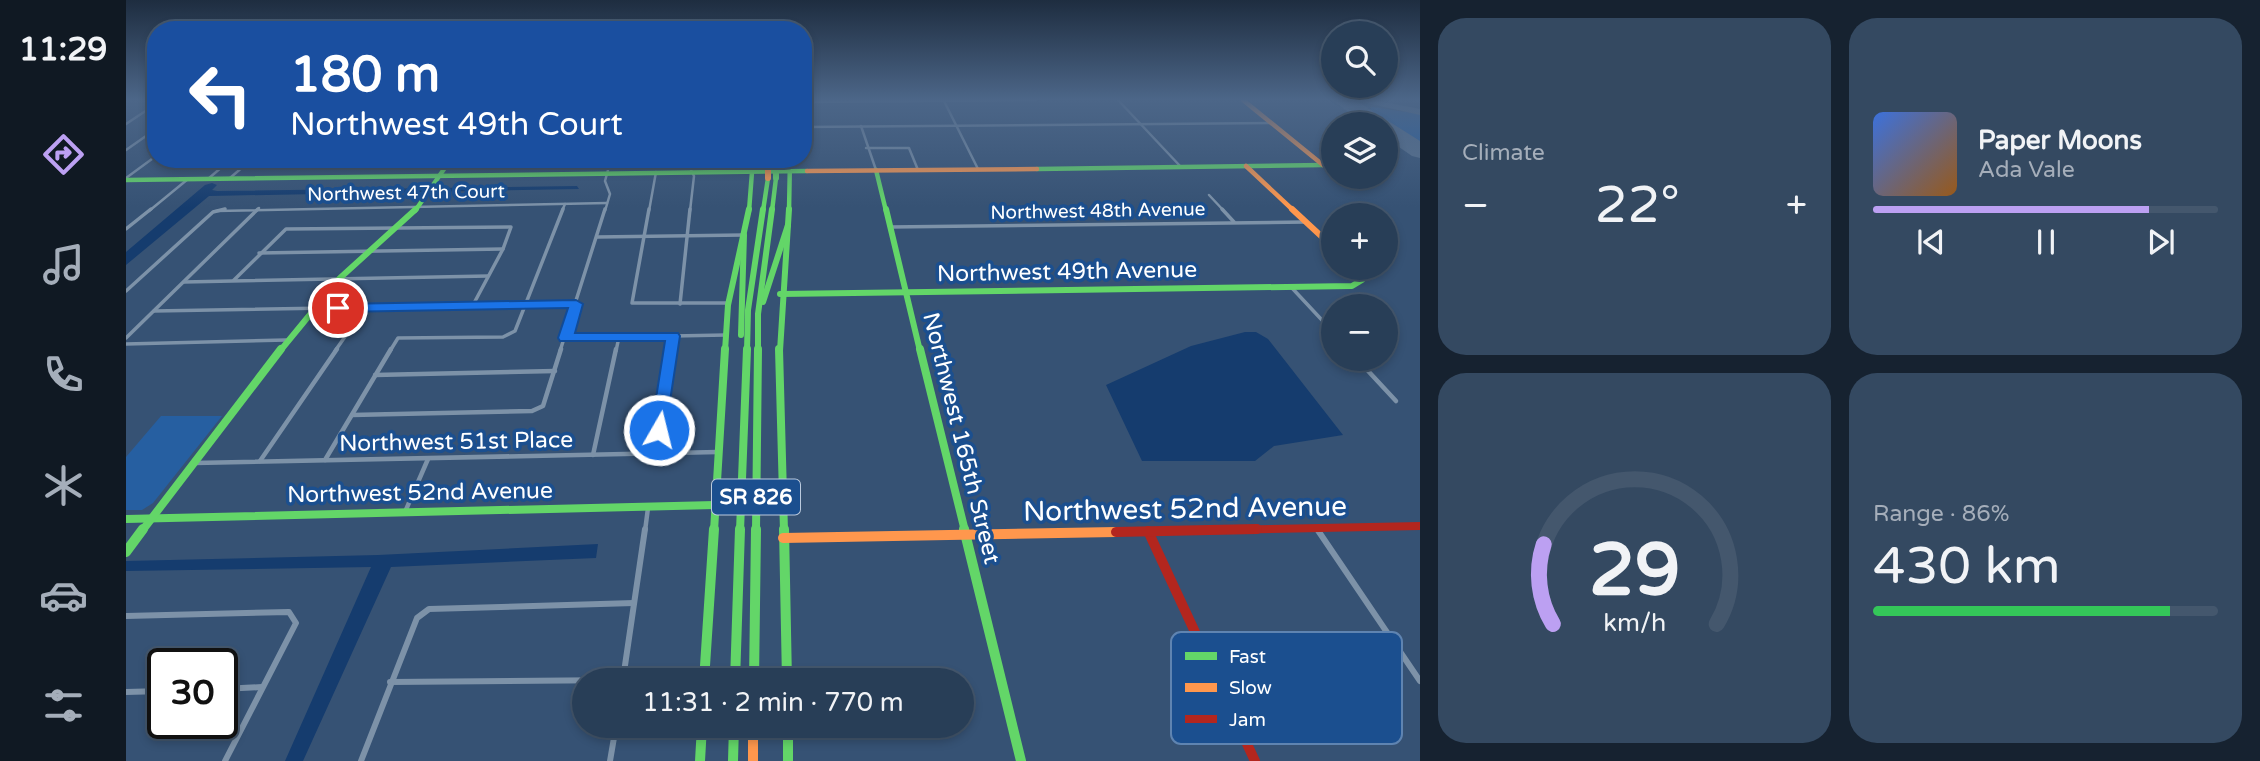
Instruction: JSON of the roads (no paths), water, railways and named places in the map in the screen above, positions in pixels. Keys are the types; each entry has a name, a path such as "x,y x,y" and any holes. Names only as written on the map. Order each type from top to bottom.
{"main road":[{"path":"795,168 807,171 857,170 876,173 918,170 1323,165 1286,136"},
{"path":"1245,166 1321,236"},
{"path":"126,552 286,340 340,278 400,228 445,168"},
{"path":"126,179 731,172 749,168"},
{"path":"705,668 729,303 744,235 754,168"},
{"name":"SR 826","path":"754,668 758,314 772,168"},
{"path":"787,668 780,294 791,168"},
{"name":"Northwest 165th Street","path":"876,173 1021,761"},
{"name":"SR 826","path":"735,668 744,368 750,289 772,178"},
{"path":"758,314 788,225"},
{"path":"744,235 741,345 744,368"},
{"name":"Northwest 49th Avenue","path":"780,294 1291,287 1355,285 1361,280"},
{"name":"Northwest 52nd Avenue","path":"126,519 715,505"},
{"name":"Northwest 52nd Avenue","path":"783,538 1420,526"},
{"path":"1148,531 1195,632"},
{"path":"700,761 701,738"},
{"path":"733,761 734,738"},
{"path":"753,738 753,761"},
{"path":"788,738 788,761"},
{"path":"1247,744 1255,761"}],"street":[{"path":"126,150 147,136"},
{"name":"Northwest 165th Street","path":"863,136 876,173"},
{"path":"961,136 978,169"},
{"path":"1151,136 1181,167"},
{"path":"866,148 909,148 918,170"},
{"path":"126,179 147,163"},
{"path":"208,179 221,168"},
{"path":"230,178 242,168"},
{"path":"352,415 539,409 546,401 610,194 605,181 608,168"},
{"path":"680,304 694,176 692,168"},
{"path":"656,172 632,303 729,303"},
{"path":"126,229 188,179"},
{"path":"1209,195 1235,223"},
{"path":"325,461 398,338 503,337 515,331 566,203"},
{"name":"Northwest 47th Court","path":"126,291 208,216 221,209 607,203"},
{"path":"126,338 260,208"},
{"name":"Northwest 48th Avenue","path":"890,227 1305,222"},
{"path":"234,280 280,232 309,228 511,227 503,249 473,305"},
{"path":"597,237 744,235"},
{"path":"259,253 503,249"},
{"path":"184,282 489,276"},
{"path":"1291,287 1321,319"},
{"path":"154,311 576,304"},
{"path":"260,461 365,307"},
{"path":"566,338 726,335"},
{"path":"656,453 673,336"},
{"path":"593,455 619,337"},
{"path":"126,344 286,340"},
{"path":"375,375 555,371"},
{"path":"1368,371 1395,401"},
{"name":"Northwest 51st Place","path":"193,463 719,452"},
{"path":"405,512 428,459"},
{"path":"624,668 648,507"},
{"path":"1317,528 1387,632"},
{"path":"361,761 417,618 429,608 634,603"},
{"path":"126,616 289,612 296,623 225,761"},
{"path":"1402,654 1420,681"},
{"path":"390,682 572,680"},
{"path":"238,688 263,687"},
{"path":"126,692 147,691"},
{"path":"610,761 614,738"}]}
